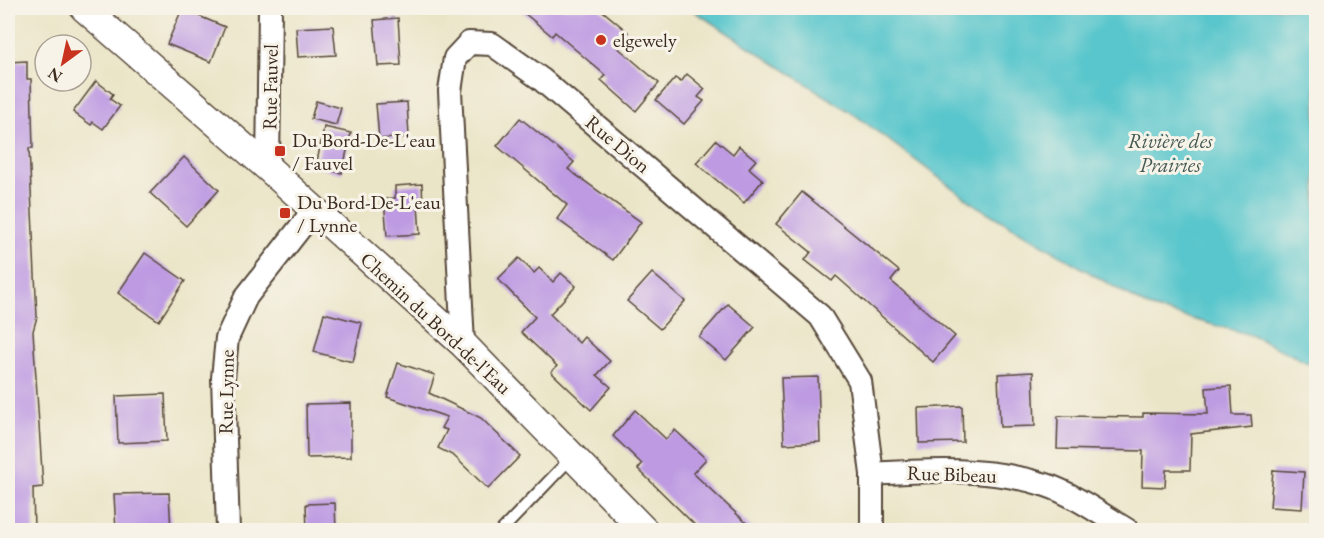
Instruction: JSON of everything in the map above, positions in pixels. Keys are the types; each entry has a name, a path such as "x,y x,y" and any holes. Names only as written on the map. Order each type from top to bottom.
{"street":[{"name":"Chemin du Bord-de-l'Eau","path":"84,8 268,168 463,344 644,531"},
{"name":"Rue Fauvel","path":"268,168 270,8"},
{"name":"Rue Dion","path":"463,344 450,91 455,58 469,43 492,44 541,78 820,316 861,381 872,474 872,531"},
{"name":"Rue Lynne","path":"228,531 223,378 227,338 246,297 314,210"},
{"name":"Rue Bibeau","path":"872,474 926,471 994,473 1048,486 1126,531"}],"lane":[{"path":"502,531 572,456"}],"water":[{"name":"Rivière des Prairies","path":"689,8 1316,8 1316,367 1251,335 1148,307 977,206 855,115"}],"building":[{"path":"518,8 599,8 628,32 616,46 659,83 636,111 601,80 605,75 555,32 552,36"},
{"path":"182,9 225,27 211,62 167,44"},
{"path":"398,18 401,65 378,66 374,20"},
{"path":"333,26 336,55 298,57 296,28"},
{"path":"27,61 27,79 31,79 33,148 29,148 37,317 33,331 43,487 33,488 34,531 8,531 8,62"},
{"path":"687,74 705,89 698,97 704,101 684,124 656,100 675,78 681,82"},
{"path":"96,81 113,94 110,99 120,106 103,129 93,122 91,125 73,112 87,93 93,93 93,85"},
{"path":"316,101 341,108 336,125 311,119"},
{"path":"407,102 409,137 379,139 376,104"},
{"path":"520,118 574,162 568,169 641,222 613,260 557,219 567,205 497,146"},
{"path":"324,127 351,133 342,173 316,167"},
{"path":"716,140 733,154 739,146 756,160 749,168 763,180 744,203 696,163"},
{"path":"184,157 219,190 186,226 150,193"},
{"path":"422,184 423,205 418,205 420,234 387,236 384,199 395,198 395,186"},
{"path":"802,192 899,271 891,281 955,336 933,362 836,276 832,281 805,260 811,252 776,224"},
{"path":"145,253 185,281 159,321 118,293"},
{"path":"519,258 534,273 539,268 553,282 561,273 576,286 550,314 579,343 584,337 610,361 597,375 611,387 591,410 551,372 557,366 521,332 535,317 498,279"},
{"path":"652,273 685,301 660,329 627,301"},
{"path":"728,304 755,327 726,360 699,337"},
{"path":"324,313 362,323 353,362 314,352"},
{"path":"398,363 435,375 429,393 481,418 520,456 488,489 454,456 438,448 447,430 441,428 447,417 387,397"},
{"path":"1033,372 1035,426 1000,427 998,374"},
{"path":"818,377 820,442 784,444 781,378"},
{"path":"1231,386 1233,415 1251,415 1252,427 1191,434 1190,470 1166,470 1165,487 1142,486 1143,451 1057,449 1058,416 1143,417 1143,413 1208,414 1206,388"},
{"path":"165,394 167,441 118,443 116,396"},
{"path":"351,403 351,457 307,458 306,404"},
{"path":"962,406 963,442 919,443 918,408"},
{"path":"635,410 666,439 675,430 706,459 693,473 755,531 701,531 638,469 642,464 613,436"},
{"path":"1273,470 1304,472 1302,509 1270,507"},
{"path":"169,493 171,531 116,531 114,494"},
{"path":"335,503 336,531 307,531 306,504"}],"place":[{"name":"elgewely","path":"601,40"},
{"name":"Du Bord-De-L'eau / Fauvel","path":"280,151"},
{"name":"Du Bord-De-L'eau / Lynne","path":"285,213"}]}
